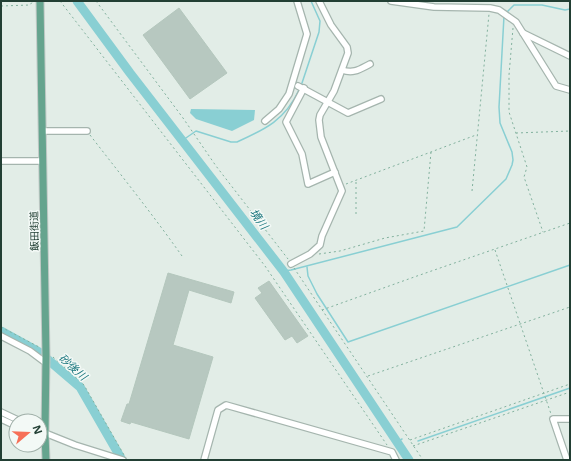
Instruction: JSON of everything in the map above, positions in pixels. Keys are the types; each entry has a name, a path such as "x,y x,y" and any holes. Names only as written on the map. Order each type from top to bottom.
{"main road":[{"name":"飯田街道","path":"40,1 46,356 43,413"}],"street":[{"path":"265,121 279,109 289,94 307,34 297,1"},
{"path":"291,264 310,254 321,244 322,236 342,191 320,134 320,115 334,91 348,53 347,47 331,25 319,1"},
{"path":"391,1 490,8 499,10 516,22 556,86 570,90"},
{"path":"523,32 570,56"},
{"path":"562,51 570,52"},
{"path":"342,70 356,72 370,64"},
{"path":"335,172 308,184 302,154 286,122 301,87 348,113 380,99"},
{"path":"42,131 87,131"},
{"path":"1,161 43,161"},
{"path":"1,336 30,351 46,356"},
{"path":"204,460 218,410 226,405 392,452 396,460"},
{"path":"567,460 553,419 570,419"},
{"path":"48,435 115,458 123,458"}],"path":[{"path":"1,6 30,5 33,1"},
{"path":"60,1 265,266 392,452"},
{"path":"96,1 183,118 216,166 291,264 423,460"},
{"path":"472,191 476,135 490,8"},
{"path":"516,22 513,30 508,100 509,112 527,167 524,177 543,232"},
{"path":"515,133 570,130"},
{"path":"87,131 155,218 182,256"},
{"path":"341,186 476,135"},
{"path":"310,254 340,251 385,238 424,231 432,152"},
{"path":"356,180 356,214"},
{"path":"322,310 570,223"},
{"path":"494,250 553,419"},
{"path":"368,377 570,307"},
{"path":"1,327 46,356 56,360 84,385 123,458"},
{"path":"410,440 570,384"},
{"path":"413,446 570,392"}],"water":[{"path":"191,109 255,110 254,120 232,131 196,119 190,113"}],"building":[{"path":"179,8 227,73 190,99 143,35"},
{"path":"168,273 234,292 231,303 189,290 173,345 213,357 189,439 131,422 130,424 121,421 127,404 129,404"},
{"path":"269,281 308,336 297,343 292,336 285,340 255,298 262,293 258,288"}],"waterway":[{"name":"境川","path":"77,1 130,73 284,272 409,460"},
{"path":"301,86 319,32 320,21 311,1"},
{"path":"506,13 514,5 542,5 565,10 570,9"},
{"path":"284,271 457,227 506,179 513,160 512,152 500,123 499,107 504,16"},
{"path":"183,140 196,131 231,142 237,142 257,133 274,122 287,109 299,90"},
{"path":"307,267 308,276 317,294 348,342 570,265"},
{"name":"砂後川","path":"1,331 39,352 80,387 122,460"},
{"path":"418,441 570,388"},
{"name":"境川","path":"397,442 402,439"}]}
